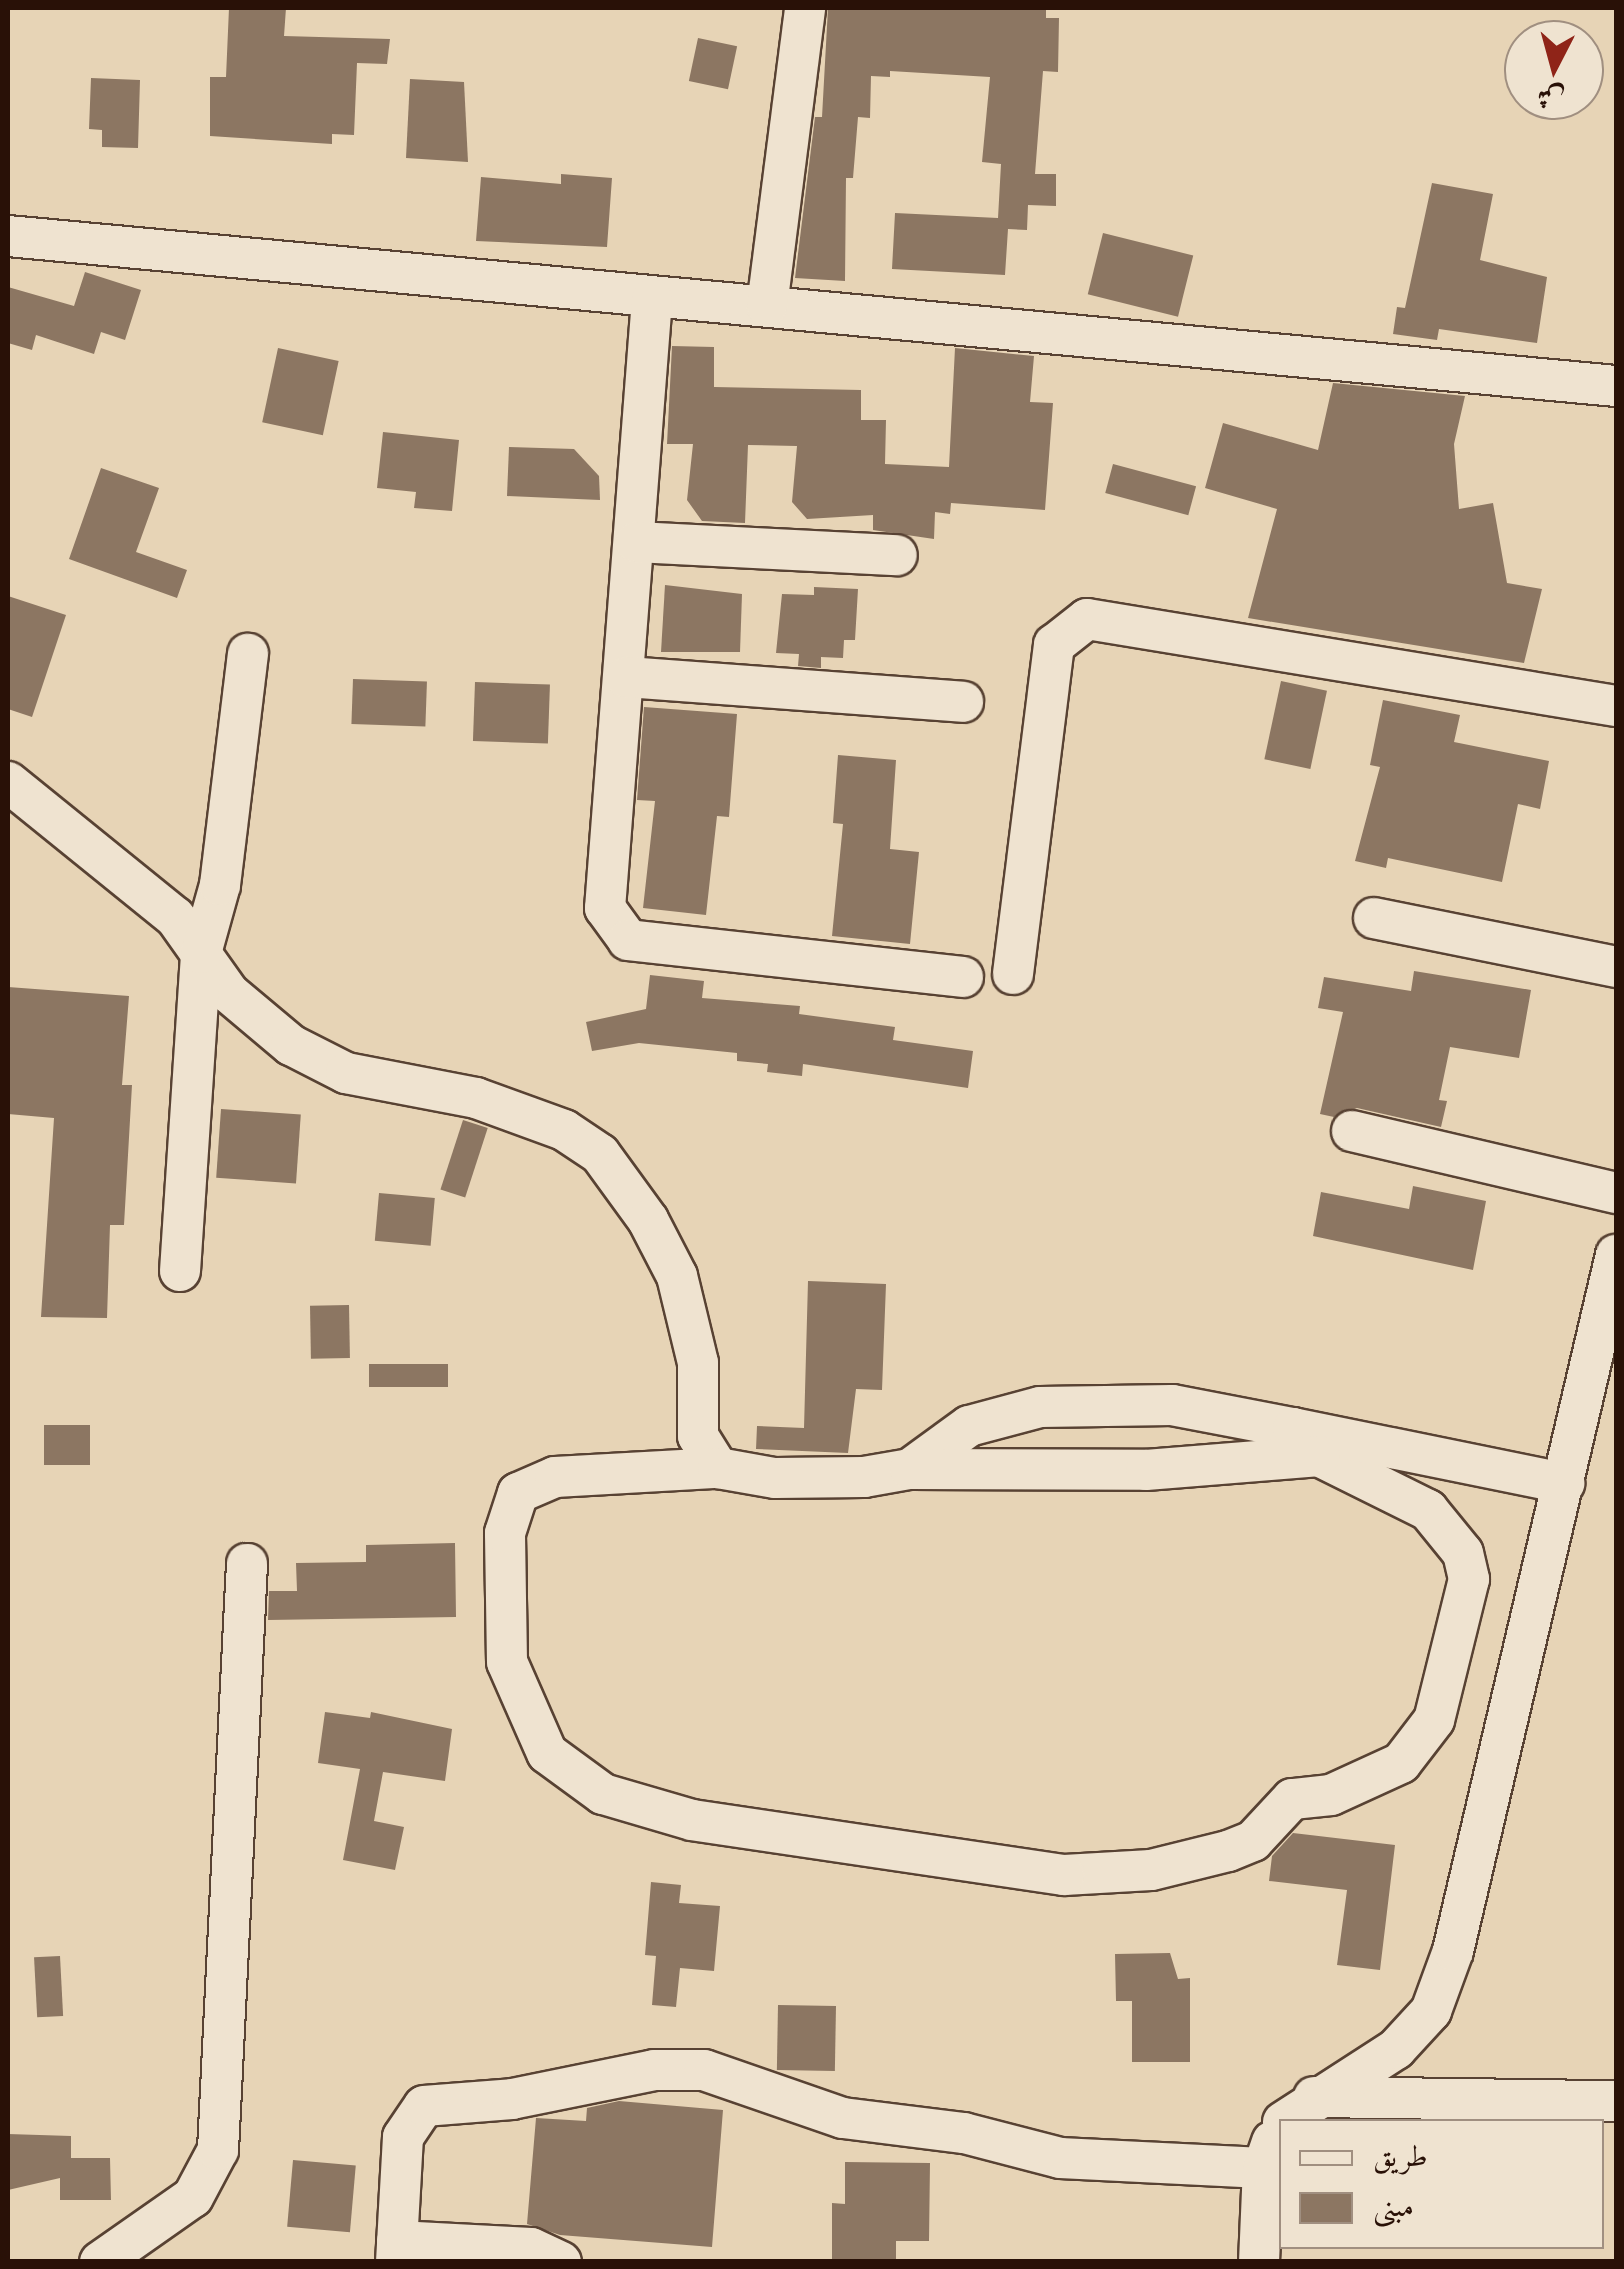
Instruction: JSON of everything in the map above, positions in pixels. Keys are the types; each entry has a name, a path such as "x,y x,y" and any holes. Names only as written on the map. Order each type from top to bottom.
{"street":[{"path":"767,306 804,8"},
{"path":"8,236 1616,386"},
{"path":"652,298 626,677 605,908 615,929 628,940 963,977"},
{"path":"636,542 898,555"},
{"path":"1013,974 1054,645 1087,619 1616,706"},
{"path":"180,1271 201,952 220,886 248,654"},
{"path":"626,677 963,702"},
{"path":"8,782 174,917 262,1026 320,1063 476,1098 564,1130 600,1154 648,1220 677,1276 698,1363 698,1436 718,1468"},
{"path":"1374,918 1616,967"},
{"path":"1352,1131 1616,1193"},
{"path":"1293,2114 1396,2049 1431,2011 1453,1951 1616,1255"},
{"path":"910,1469 969,1426 1040,1407 1172,1405 1306,1442 1564,1483"},
{"path":"1306,1442 1428,1510 1463,1552 1470,1579 1434,1720 1401,1763 1331,1794 1292,1799 1253,1840 1228,1851 1151,1870 1064,1874 692,1820 603,1794 547,1753 506,1662 505,1533 518,1492 556,1476 718,1468 775,1478 910,1469 1146,1470 1306,1442"},
{"path":"100,2262 193,2196 218,2150 230,2009 248,1564"},
{"path":"561,2262 532,2248 397,2251 403,2137 424,2106 512,2098 654,2070 704,2070 844,2118 964,2133 1060,2158 1263,2168"},
{"path":"1293,2114 1616,2101"},
{"path":"1258,2262 1263,2168 1279,2139"}],"building":[{"path":"229,8 286,8 284,36 390,39 387,64 357,63 354,135 332,134 332,144 210,136 210,77 226,77"},
{"path":"828,8 1046,8 1046,18 1059,18 1058,72 1043,71 1035,174 1056,174 1056,206 1028,205 1027,230 1008,229 1005,275 892,269 895,213 998,218 1001,164 982,162 990,77 890,71 890,77 871,76 870,118 858,117 853,178 846,178 845,281 795,278 815,117 822,117"},
{"path":"698,38 737,46 728,89 689,81"},
{"path":"91,78 140,80 138,148 102,147 102,130 89,129"},
{"path":"410,79 464,82 468,162 406,158"},
{"path":"561,174 612,178 607,247 476,241 481,177 561,184"},
{"path":"1432,183 1493,194 1480,260 1547,277 1537,343 1439,329 1437,340 1393,334 1397,307 1405,308"},
{"path":"1103,233 1193,255 1178,317 1088,294"},
{"path":"85,272 141,290 125,340 101,332 94,354 36,335 32,350 8,343 8,287 74,306"},
{"path":"672,346 714,347 714,387 861,390 861,420 886,420 885,464 949,467 955,348 1034,356 1030,402 1053,403 1045,510 951,503 950,514 935,512 934,539 873,530 873,515 807,519 792,502 797,446 748,445 745,523 702,521 687,500 693,444 667,444"},
{"path":"278,348 339,361 323,435 262,422"},
{"path":"1333,383 1465,396 1454,444 1459,509 1493,503 1507,583 1542,589 1524,663 1248,618 1277,509 1205,488 1223,423 1318,450"},
{"path":"383,432 459,440 452,511 414,508 416,492 377,488"},
{"path":"509,447 574,449 599,476 600,500 507,496"},
{"path":"1113,464 1196,486 1188,515 1105,493"},
{"path":"101,468 159,488 136,552 187,570 177,598 69,559"},
{"path":"665,585 742,594 740,652 661,652"},
{"path":"814,587 858,589 855,640 844,640 843,658 821,657 821,668 798,666 799,654 776,653 782,594 814,595"},
{"path":"8,596 66,615 32,717 8,709"},
{"path":"353,679 427,682 425,727 351,724"},
{"path":"1281,681 1327,691 1310,769 1264,759"},
{"path":"475,682 550,685 548,744 473,741"},
{"path":"1383,700 1460,715 1454,742 1549,761 1540,809 1518,804 1502,882 1388,858 1386,868 1355,861 1380,767 1370,765"},
{"path":"644,707 737,714 729,817 717,816 706,915 643,908 655,801 637,800"},
{"path":"838,755 896,760 890,849 919,852 910,944 832,936 843,824 833,823"},
{"path":"1414,971 1531,990 1519,1058 1450,1047 1439,1100 1447,1101 1441,1127 1357,1108 1334,1117 1320,1114 1343,1012 1318,1008 1324,977 1411,991"},
{"path":"650,975 704,981 702,998 800,1006 799,1014 895,1027 893,1040 973,1051 968,1088 803,1064 802,1076 767,1072 768,1064 737,1061 737,1053 639,1043 592,1051 586,1022 646,1009"},
{"path":"8,987 129,996 122,1085 132,1085 124,1225 110,1225 107,1318 41,1317 54,1118 8,1114"},
{"path":"221,1109 301,1115 296,1183 216,1178"},
{"path":"463,1120 488,1128 465,1197 440,1189"},
{"path":"1413,1186 1486,1201 1473,1270 1313,1236 1321,1192 1409,1209"},
{"path":"379,1193 435,1198 431,1246 375,1241"},
{"path":"808,1281 886,1284 882,1390 856,1389 848,1453 756,1449 757,1426 804,1428"},
{"path":"349,1305 350,1358 311,1359 310,1306"},
{"path":"369,1364 448,1364 448,1387 369,1387"},
{"path":"44,1425 90,1425 90,1465 44,1465"},
{"path":"455,1543 456,1617 268,1620 269,1591 297,1591 296,1563 366,1562 366,1545"},
{"path":"325,1712 370,1718 371,1712 452,1729 445,1781 383,1772 374,1821 404,1827 395,1870 343,1860 360,1769 318,1763"},
{"path":"1293,1833 1395,1845 1380,1970 1337,1965 1347,1890 1269,1881 1272,1856"},
{"path":"651,1882 681,1885 679,1903 720,1906 714,1971 680,1968 676,2007 652,2005 656,1956 645,1955"},
{"path":"1170,1953 1178,1979 1190,1978 1190,2062 1132,2062 1132,2001 1116,2001 1115,1954"},
{"path":"60,1956 63,2016 37,2017 34,1957"},
{"path":"778,2005 836,2006 835,2071 777,2070"},
{"path":"619,2101 723,2110 712,2247 560,2235 527,2224 536,2118 586,2121 587,2108"},
{"path":"8,2134 71,2136 71,2158 110,2158 111,2200 60,2200 60,2178 8,2190"},
{"path":"293,2160 356,2165 350,2232 287,2227"},
{"path":"845,2162 930,2163 929,2241 896,2241 896,2262 832,2261 832,2203 845,2204"}]}
